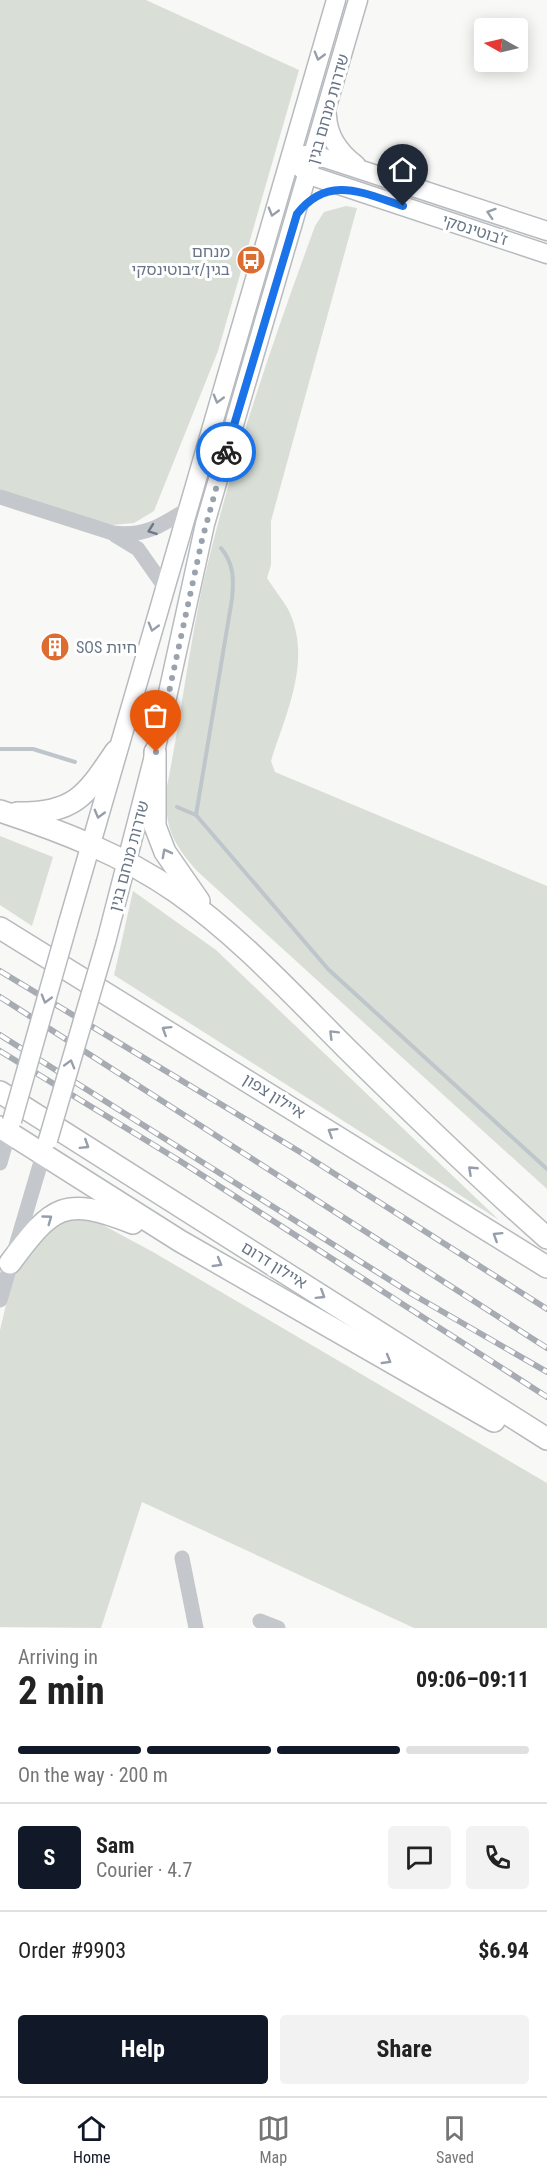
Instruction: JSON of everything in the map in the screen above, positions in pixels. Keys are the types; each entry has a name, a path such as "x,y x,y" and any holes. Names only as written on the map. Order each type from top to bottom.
{"highway":[{"path":"3,812 41,813 66,806 88,791 116,752"},
{"path":"156,752 153,811 159,838 175,868 212,918"},
{"path":"3,812 92,845 128,863 212,918 433,1134 547,1238"},
{"name":"איילון צפון","path":"0,928 547,1267"},
{"name":"איילון דרום","path":"0,1092 547,1438"},
{"path":"7,1126 45,1148 180,1241 547,1451"},
{"path":"10,1263 44,1221 75,1206 109,1214 180,1241"}],"main road":[{"name":"שדרות מנחם בגין","path":"7,1126 92,845 116,752 336,0"},
{"name":"שדרות מנחם בגין","path":"45,1148 128,863 156,752 206,524 309,176 358,0"},
{"path":"327,112 328,127 337,148 368,172"},
{"name":"ז'בוטינסקי","path":"290,156 315,155 547,231"},
{"name":"ז'בוטינסקי","path":"290,156 309,176 547,254"},
{"path":"294,223 302,208 318,194 333,190 361,192"}],"street":[{"path":"0,497 113,533 138,549 164,586"},
{"path":"113,533 149,532 186,510"},
{"path":"0,1162 7,1126"},
{"path":"0,1300 45,1148"},
{"path":"182,1558 196,1628"},
{"path":"260,1621 278,1628"}],"shaded area":[{"path":"0,0 146,0 299,70 218,351 154,511 134,523 113,525 0,493"},
{"path":"346,206 357,208 271,521 271,565 267,578 288,609 295,628 298,666 290,705 271,761 275,772 547,886 547,1189 197,871 181,851 168,823 167,786 194,630 204,579 227,489 269,357 315,226 324,212"},
{"path":"0,836 53,857 32,926 0,905"},
{"path":"133,891 216,950 499,1220 114,975"},
{"path":"86,1216 153,1252 547,1483 547,1628 414,1628 142,1502 101,1628 0,1627 0,1330 15,1267 31,1242 61,1221"}],"waterway":[{"path":"196,815 232,599 232,572 221,548"},
{"path":"0,749 33,749 75,762"},
{"path":"177,807 196,815 328,969 547,1169"}],"railway":[{"path":"0,971 305,1155 547,1309"},
{"path":"0,997 547,1348"},
{"path":"0,1035 412,1294 547,1372"},
{"path":"0,1051 180,1161 547,1397"}],"way so far":[{"path":"156,752 202,540 226,452"}],"place":[{"name":"מנחם בגין/ז׳בוטינסקי","path":"251,260"},
{"name":"SOS חיות","path":"55,647"}],"route":[{"path":"226,452 297,214 318,194 342,189 361,192 403,206"}]}
